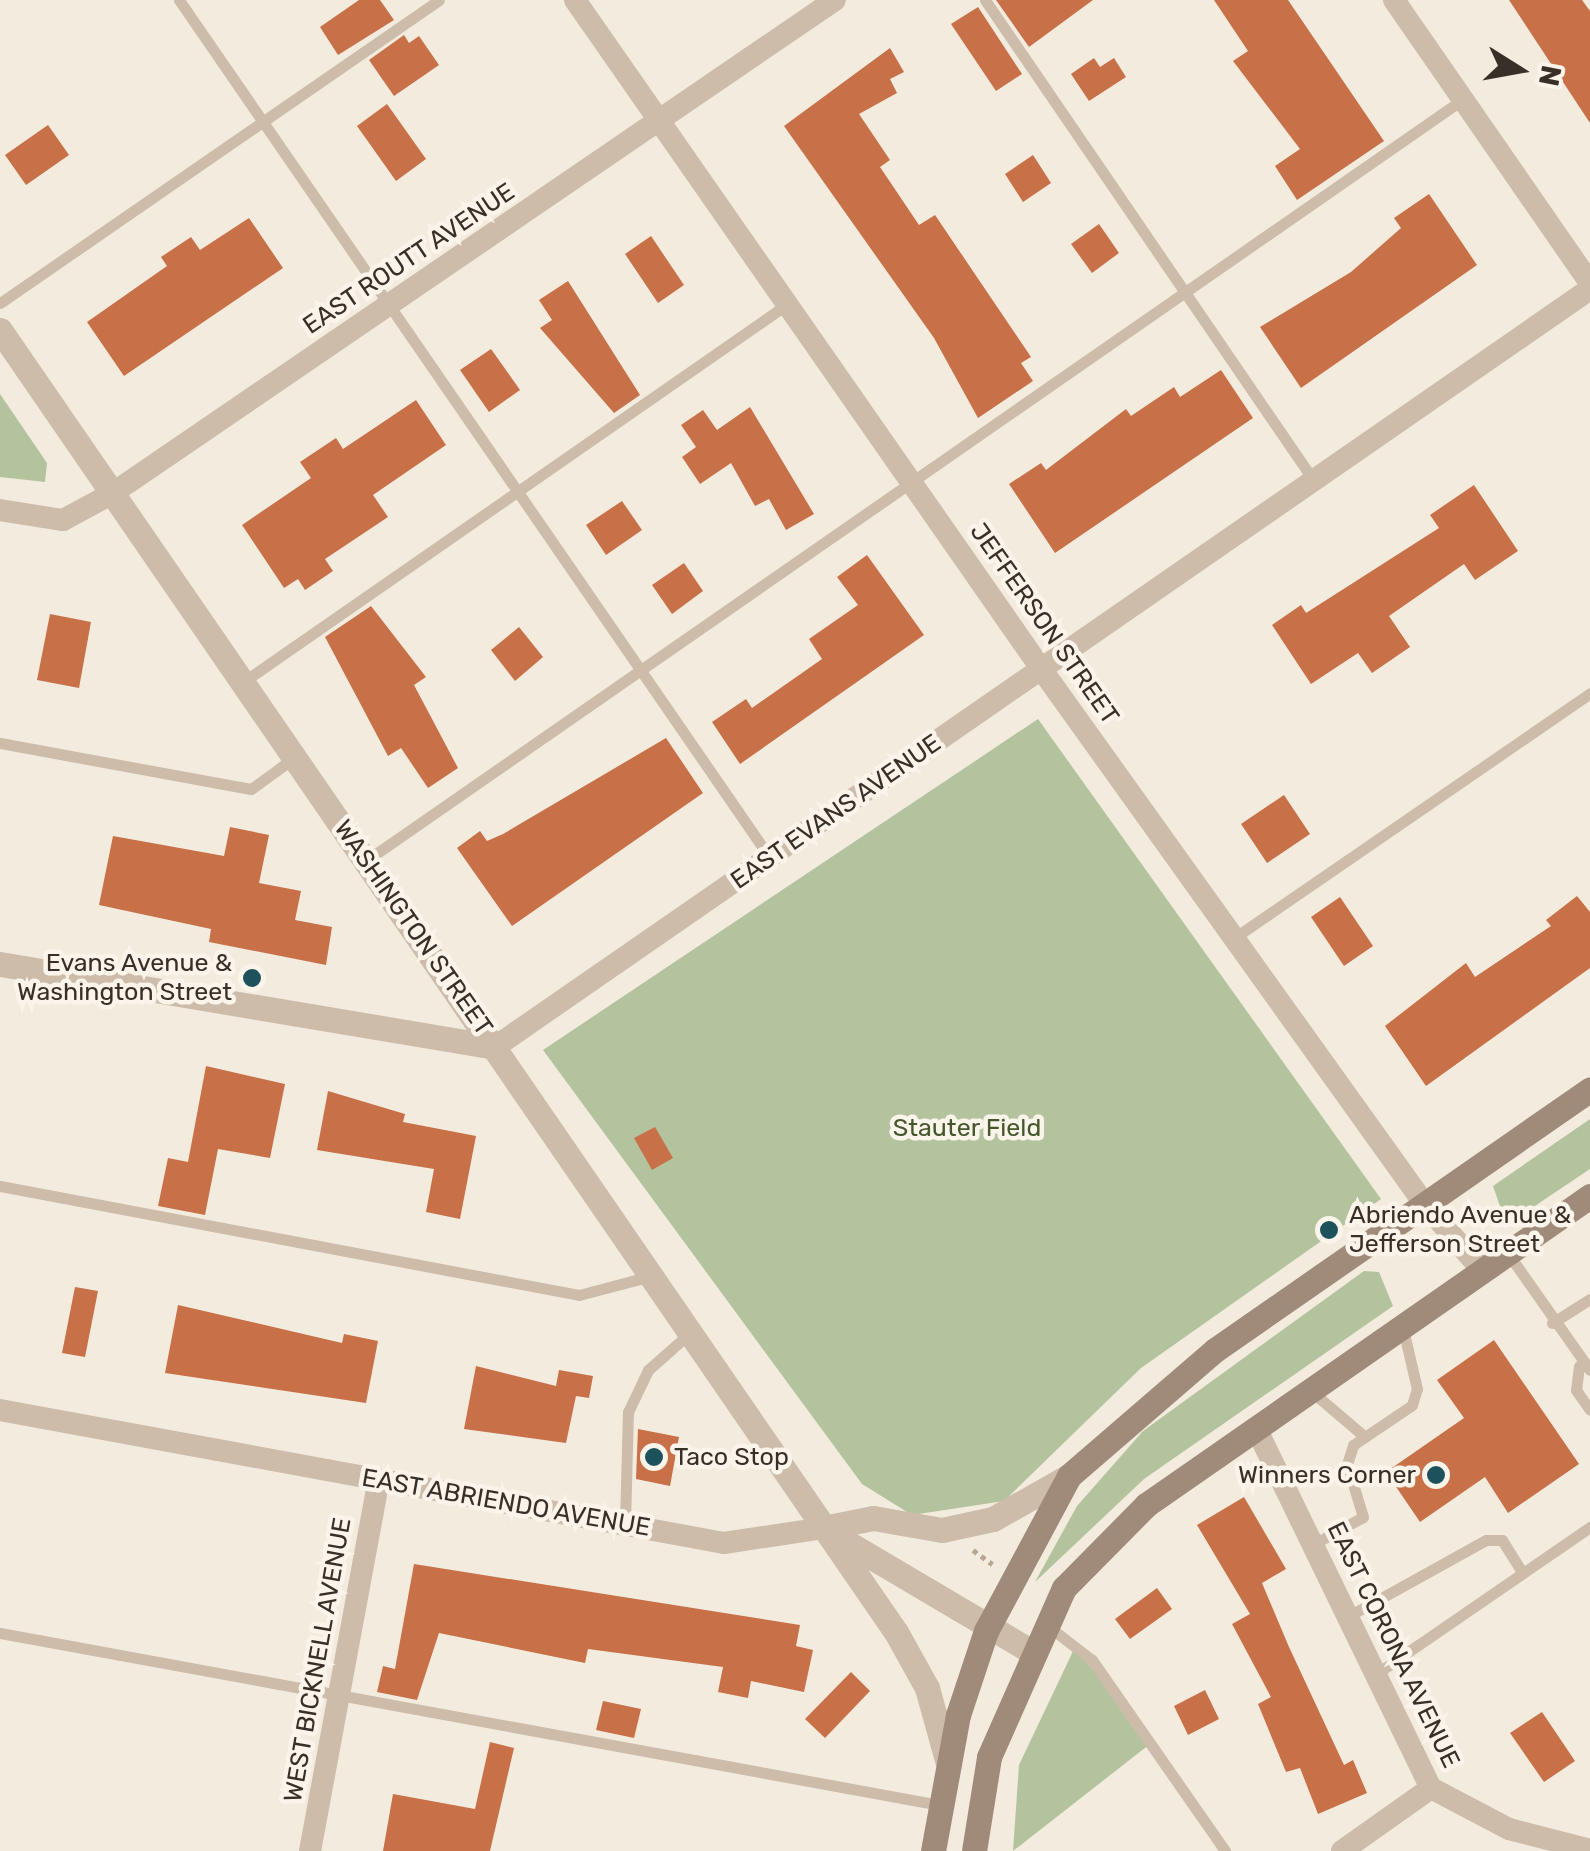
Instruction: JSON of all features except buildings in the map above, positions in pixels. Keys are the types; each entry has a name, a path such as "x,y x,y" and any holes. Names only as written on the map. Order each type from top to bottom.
{"main road":[{"path":"933,1851 947,1760 986,1632 1070,1476 1215,1350 1590,1088"},
{"path":"974,1851 989,1757 1029,1650 1064,1588 1146,1505 1481,1268 1590,1196"}],"street":[{"name":"JEFFERSON STREET","path":"575,0 1042,670 1423,1202 1481,1268"},
{"name":"EAST ROUTT AVENUE","path":"0,510 63,520 113,493 835,0"},
{"path":"1394,0 1590,286"},
{"name":"EAST EVANS AVENUE","path":"495,1047 1590,286"},
{"name":"WASHINGTON STREET","path":"0,330 823,1528 927,1688 947,1760"},
{"path":"0,964 495,1047"},
{"name":"EAST ABRIENDO AVENUE","path":"0,1410 724,1543 823,1528"},
{"name":"EAST CORONA AVENUE","path":"1256,1428 1431,1788 1509,1829 1590,1850"},
{"path":"823,1528 873,1518 942,1530 993,1520 1070,1476"},
{"name":"WEST BICKNELL AVENUE","path":"310,1851 379,1479"},
{"path":"823,1528 986,1632 1029,1650"},
{"path":"1342,1851 1431,1788"}],"lane":[{"path":"178,0 514,494 644,668 770,858"},
{"path":"0,303 438,0"},
{"path":"985,0 1188,290 1314,481"},
{"path":"366,860 1462,99"},
{"path":"243,682 786,305"},
{"path":"1234,938 1590,693"},
{"path":"0,743 250,789 295,757"},
{"path":"0,1186 579,1295 651,1276"},
{"path":"1506,1252 1585,1368 1576,1390 1590,1410"},
{"path":"1552,1323 1590,1299"},
{"path":"1312,1544 1363,1518 1348,1464 1365,1437 1412,1404 1417,1389 1402,1324"},
{"path":"624,1524 628,1412 648,1370 690,1333"},
{"path":"1310,1390 1365,1437"},
{"path":"1376,1674 1590,1527"},
{"path":"1347,1617 1486,1540 1502,1540 1523,1573"},
{"path":"1044,1623 1092,1660 1224,1851"},
{"path":"0,1632 940,1805"}],"path":[{"path":"966,1544 998,1569"}],"green space":[{"path":"0,394 47,463 45,482 0,477"},
{"name":"Stauter Field","path":"1038,719 1381,1199 1141,1368 1004,1501 912,1515 862,1484 543,1050"},
{"path":"1590,1119 1590,1169 1520,1216 1503,1215 1493,1186"},
{"path":"1364,1271 1379,1272 1393,1306 1144,1479 1035,1582 1077,1506 1143,1431"},
{"path":"1075,1647 1150,1744 1013,1851 1019,1765"}],"place":[{"name":"Evans Avenue & Washington Street","path":"252,978"},
{"name":"Abriendo Avenue & Jefferson Street","path":"1329,1230"},
{"name":"Taco Stop","path":"654,1457"},
{"name":"Winners Corner","path":"1436,1475"}]}
